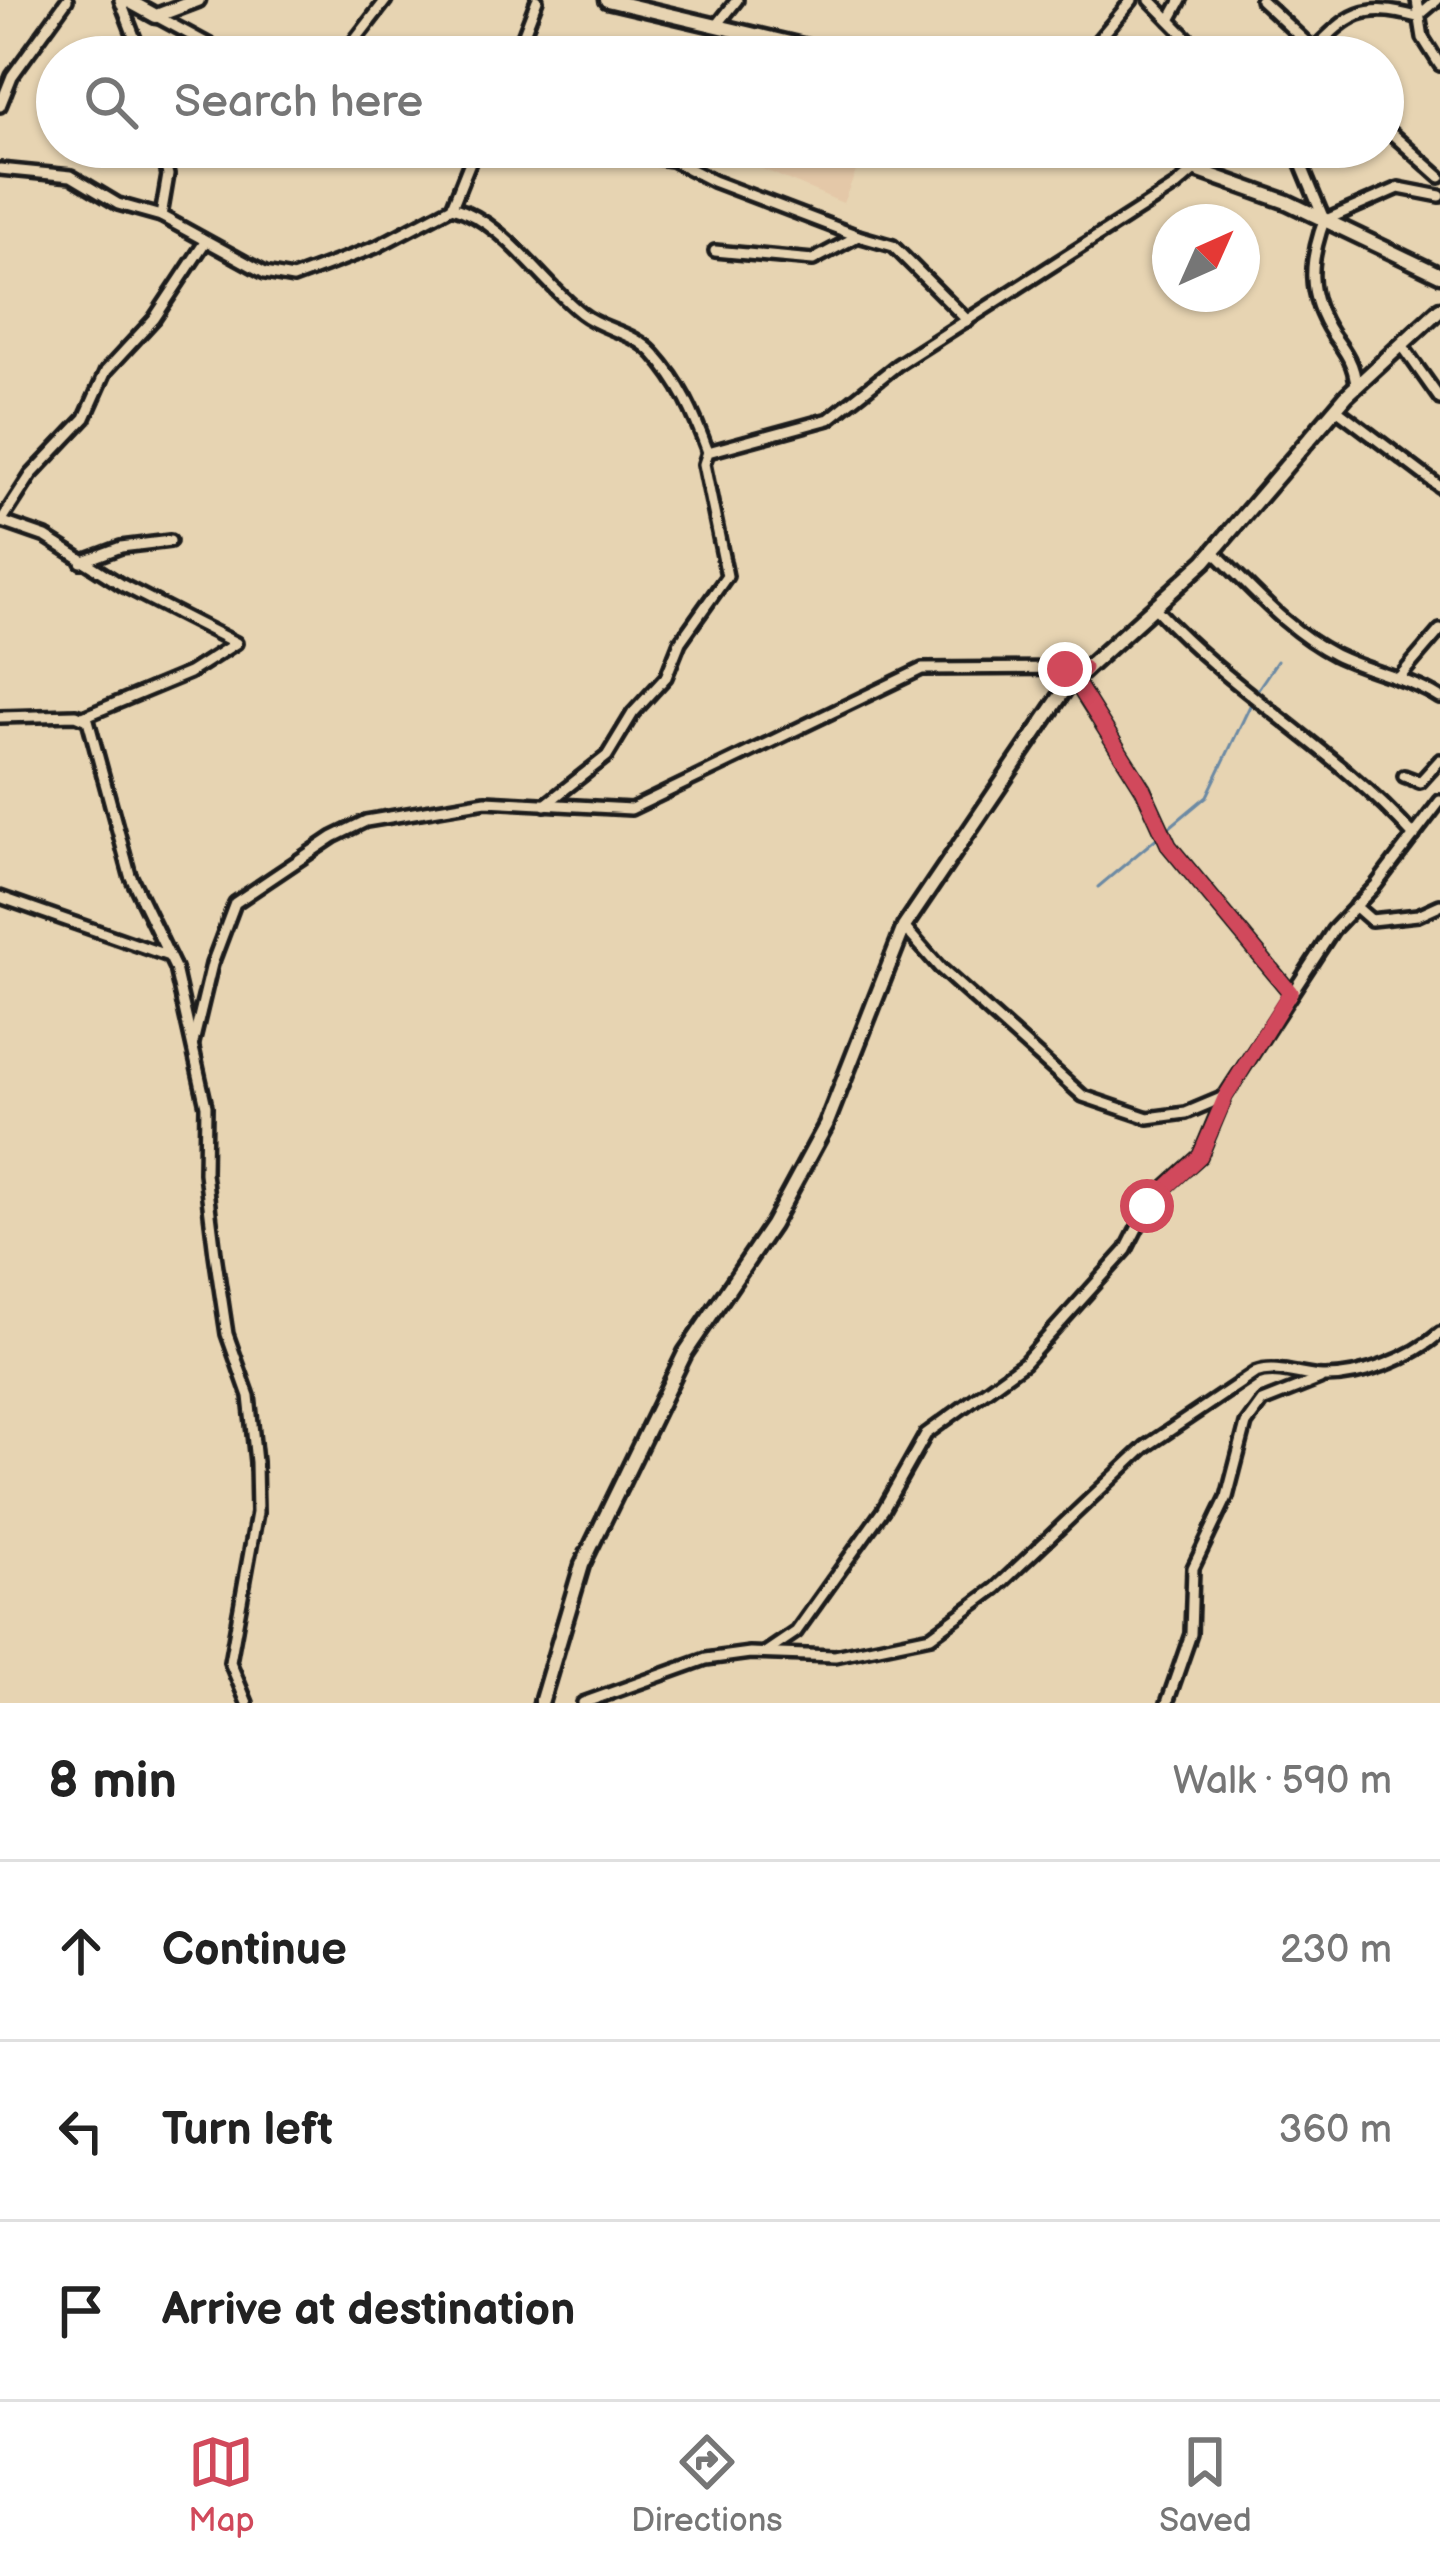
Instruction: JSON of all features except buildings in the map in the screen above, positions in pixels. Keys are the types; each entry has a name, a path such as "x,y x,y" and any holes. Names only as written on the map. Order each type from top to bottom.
{"street":[{"path":"41,36 67,0"},
{"path":"123,0 193,36"},
{"path":"123,0 135,36"},
{"path":"156,16 198,0"},
{"path":"358,36 386,0"},
{"path":"523,36 537,0"},
{"path":"607,0 766,36"},
{"path":"718,24 737,0"},
{"path":"1102,36 1132,0"},
{"path":"1150,0 1185,36"},
{"path":"1170,20 1181,0"},
{"path":"1261,0 1296,36"},
{"path":"1417,0 1417,17 1440,64"},
{"path":"1417,17 1437,0"},
{"path":"1332,36 1351,15 1376,3 1417,17"},
{"path":"0,106 12,76 36,43"},
{"path":"1404,145 1440,177"},
{"path":"161,216 166,168"},
{"path":"0,169 71,176 118,204 161,216 265,273 293,278 355,256 452,207 468,168"},
{"path":"689,168 734,190 893,246 968,321"},
{"path":"1189,168 1325,218 1373,248 1440,275"},
{"path":"708,452 830,419 897,365 1196,168"},
{"path":"1303,168 1325,218 1312,256 1311,283 1326,322 1351,362 1356,386"},
{"path":"1325,218 1399,188 1440,196"},
{"path":"452,207 493,232 581,313 651,350 688,399 708,452 706,480 727,576 680,642 666,677 633,713 607,755 545,805"},
{"path":"716,251 813,260 858,236"},
{"path":"0,718 83,717 189,673 236,643 82,562 46,537 0,522 31,475 85,418 106,371 154,319 205,242"},
{"path":"541,1703 582,1565 685,1353 772,1225 826,1125 877,1008 904,927 1079,673 1214,551 1335,408 1440,311"},
{"path":"1401,344 1440,399"},
{"path":"1335,408 1440,487"},
{"path":"82,562 121,547 170,541"},
{"path":"1214,551 1295,631 1372,672 1440,698"},
{"path":"1156,608 1186,644 1244,694 1306,737 1414,836"},
{"path":"1398,679 1438,632"},
{"path":"192,1044 230,913 260,884 333,837 378,818 486,801 631,809 864,702 898,678 922,669 1079,673"},
{"path":"1079,673 1169,846 1290,992"},
{"path":"83,717 94,733 130,875 169,956 206,1106 206,1193 227,1334 254,1425 257,1513 230,1662 248,1703"},
{"path":"1404,776 1420,782 1440,760"},
{"path":"765,1653 796,1632 883,1510 926,1434 1024,1363 1057,1321 1121,1257 1152,1199 1200,1156 1226,1096 1290,992 1440,800"},
{"path":"0,897 169,956"},
{"path":"1355,906 1371,920 1418,915 1440,905"},
{"path":"904,927 940,968 1083,1096 1148,1118 1186,1113 1226,1096"},
{"path":"1167,1703 1188,1648 1193,1568 1227,1497 1251,1414 1268,1398 1402,1356 1440,1333"},
{"path":"583,1703 689,1662 765,1653 822,1657 920,1641 985,1598 1145,1447 1255,1373 1272,1370 1326,1377"}],"shaded area":[{"path":"760,168 857,168 843,203"}],"waterway":[{"path":"1098,887 1207,796 1258,689 1277,661"}],"route":[{"path":"1065,669 1084,668 1074,679 1143,789 1169,846 1290,992 1226,1096 1200,1156 1147,1206"}]}
